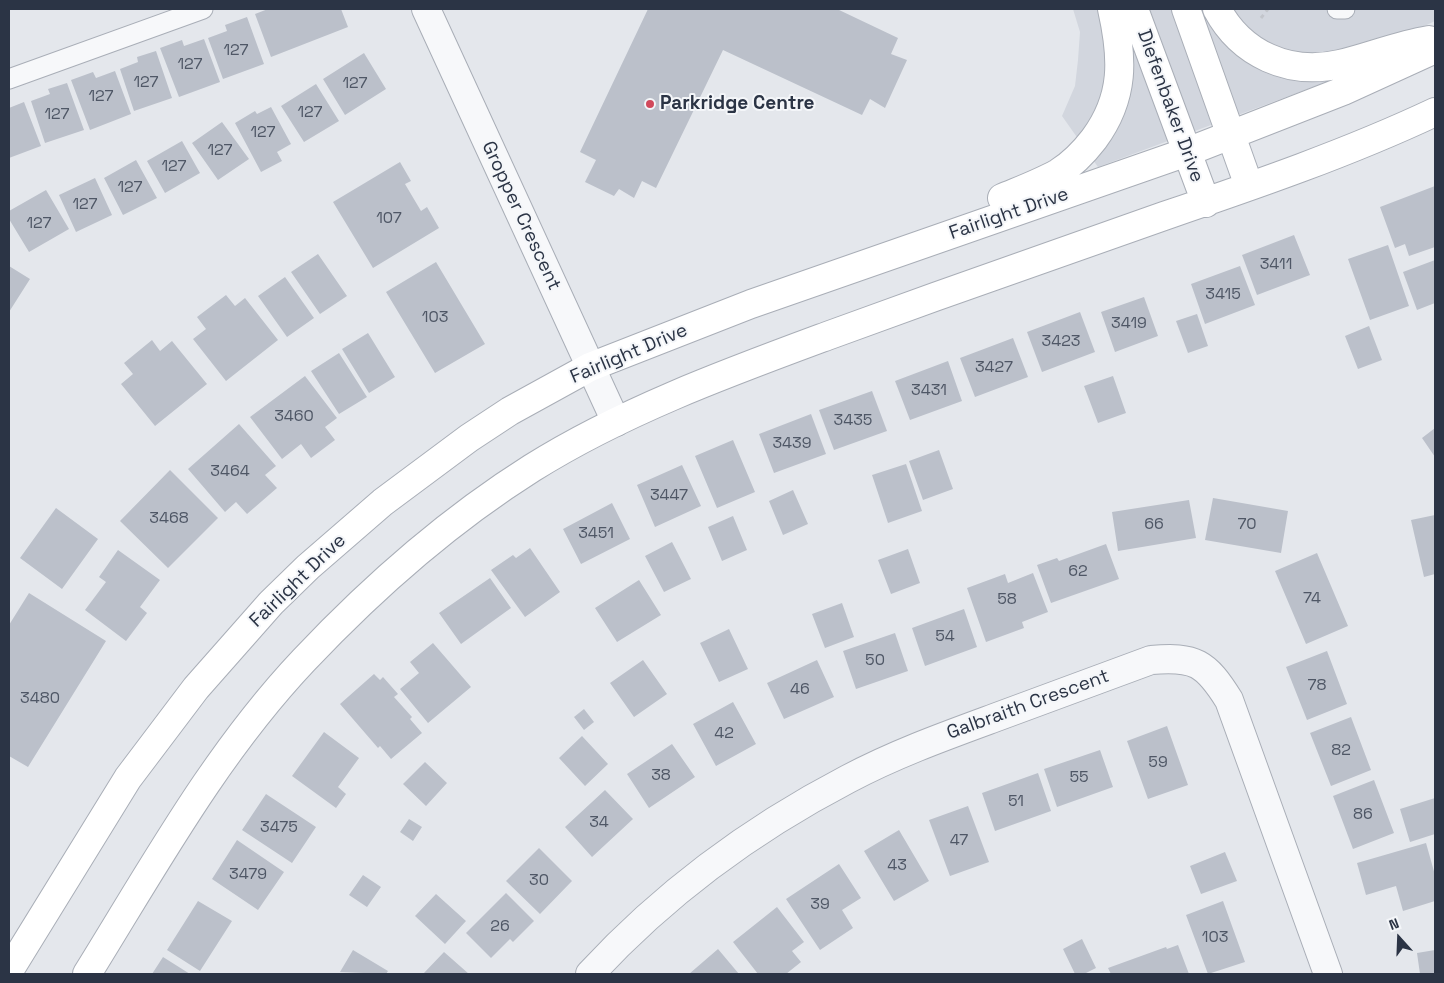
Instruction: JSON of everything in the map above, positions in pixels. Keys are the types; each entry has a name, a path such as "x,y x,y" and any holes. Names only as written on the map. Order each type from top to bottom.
{"main road":[{"path":"944,236 998,200 1060,172 1085,150 1107,122 1117,94 1120,62 1112,9"},
{"name":"Diefenbaker Drive","path":"1134,9 1206,203"},
{"path":"1186,9 1249,186"},
{"path":"1217,9 1224,22 1249,48 1267,60 1287,64 1311,67 1338,65 1400,46 1435,39"},
{"name":"Fairlight Drive","path":"9,971 128,778 196,688 271,603 344,535 426,469 510,412 590,367 750,304 1187,152 1343,91 1435,49"},
{"path":"87,974 200,790 247,726 303,661 404,564 447,529 533,468 616,422 674,396 816,340 1206,203 1373,139 1435,112"}],"street":[{"name":"Gropper Crescent","path":"426,9 616,422"},
{"name":"Galbraith Crescent","path":"590,974 674,894 712,864 800,806 849,778 935,740 1132,666 1150,660 1175,657 1197,663 1215,678 1229,700 1328,974"}],"lane":[{"path":"9,79 203,9"},
{"path":"1336,9 1345,9"}],"shaded area":[{"path":"1073,9 1435,9 1435,21 1418,29 1359,70 1098,167 1062,116 1075,86 1078,60 1080,32"}],"building":[{"path":"268,9 341,9 348,27 271,57 255,14"},
{"name":"Parkridge Centre","path":"648,9 837,9 898,38 891,54 907,60 885,108 870,99 862,115 723,50 656,188 642,181 634,198 619,189 614,196 585,182 596,160 580,152"},
{"path":"247,17 264,64 223,79 208,38 227,31 225,25"},
{"path":"204,39 220,82 179,97 160,48 182,40 184,46"},
{"path":"156,51 172,98 134,111 120,69 138,62 137,57"},
{"path":"364,53 386,89 345,115 323,79"},
{"path":"115,71 131,114 90,130 71,80 93,72 96,78"},
{"path":"67,83 84,130 45,143 31,101 50,94 48,89"},
{"path":"316,84 339,121 304,142 281,106"},
{"path":"24,102 41,146 9,158 9,108"},
{"path":"271,107 291,144 277,152 282,161 261,172 235,123 255,111 257,114"},
{"path":"222,122 249,159 218,180 192,143"},
{"path":"182,141 200,173 165,193 147,161"},
{"path":"136,160 157,198 123,215 104,178"},
{"path":"400,162 411,181 405,184 421,211 427,207 439,228 373,268 333,202"},
{"path":"95,178 112,215 76,232 59,195"},
{"path":"1435,186 1435,247 1409,256 1405,244 1395,248 1380,207"},
{"path":"46,190 69,229 29,252 9,219 9,211"},
{"path":"1294,235 1310,275 1257,295 1242,255"},
{"path":"1388,245 1409,306 1370,320 1348,259"},
{"path":"318,254 347,296 320,314 291,272"},
{"path":"1435,260 1435,303 1417,310 1403,272"},
{"path":"436,262 485,344 435,373 386,292"},
{"path":"9,266 30,279 9,312"},
{"path":"1240,266 1255,305 1205,324 1191,284"},
{"path":"285,277 314,318 287,337 258,296"},
{"path":"226,295 235,306 245,298 278,340 226,381 193,339 206,329 197,317"},
{"path":"1144,297 1158,336 1115,352 1101,312"},
{"path":"1080,312 1095,352 1042,372 1027,332"},
{"path":"1197,314 1208,346 1188,353 1176,321"},
{"path":"1369,326 1382,360 1358,369 1345,336"},
{"path":"368,333 395,377 369,393 342,349"},
{"path":"1013,338 1028,377 975,397 960,358"},
{"path":"152,340 160,351 172,341 207,384 155,426 121,384 133,374 124,363"},
{"path":"339,353 367,397 339,414 311,371"},
{"path":"948,361 962,401 910,420 895,381"},
{"path":"305,376 337,418 325,427 335,440 311,458 301,444 282,459 250,417"},
{"path":"1113,376 1126,413 1098,423 1084,386"},
{"path":"872,391 887,431 834,450 819,410"},
{"path":"811,414 826,454 774,473 759,434"},
{"path":"239,424 276,466 265,475 277,488 247,514 236,502 225,512 188,469"},
{"path":"1435,428 1435,457 1422,438"},
{"path":"733,440 755,492 717,508 695,456"},
{"path":"939,450 953,489 923,500 909,461"},
{"path":"906,464 922,511 888,523 872,475"},
{"path":"682,465 701,506 655,527 637,485"},
{"path":"170,470 218,518 168,568 120,521"},
{"path":"793,490 808,524 783,535 769,501"},
{"path":"1213,498 1288,511 1281,553 1205,540"},
{"path":"1189,500 1196,538 1118,551 1112,512"},
{"path":"612,503 630,539 581,564 563,529"},
{"path":"56,508 98,539 62,589 20,558"},
{"path":"1435,515 1435,574 1424,577 1411,520"},
{"path":"733,516 747,550 722,561 708,527"},
{"path":"672,542 691,579 664,592 645,556"},
{"path":"1106,544 1119,579 1051,603 1037,565 1057,558 1059,561"},
{"path":"530,548 560,592 525,617 491,570 513,555 516,558"},
{"path":"908,549 920,583 891,594 878,560"},
{"path":"118,550 160,580 140,607 147,613 126,641 85,610 106,582 99,577"},
{"path":"1317,553 1348,626 1306,644 1275,571"},
{"path":"1033,573 1048,612 1022,622 1024,628 986,642 967,588 1005,574 1008,583"},
{"path":"490,578 511,608 461,644 439,613"},
{"path":"639,580 661,615 617,642 595,608"},
{"path":"29,593 106,641 28,767 9,756 9,625"},
{"path":"842,603 854,637 825,648 812,614"},
{"path":"964,609 977,647 925,666 912,628"},
{"path":"729,629 748,669 719,682 700,643"},
{"path":"895,633 908,671 856,689 843,651"},
{"path":"433,643 471,687 428,723 400,689 419,673 410,662"},
{"path":"1327,651 1347,704 1307,720 1286,667"},
{"path":"643,660 667,694 634,717 610,683"},
{"path":"817,660 834,697 784,719 767,683"},
{"path":"374,674 380,680 383,677 398,694 394,697 412,717 410,719 422,733 391,759 380,746 378,748 340,704"},
{"path":"733,702 756,744 716,766 693,724"},
{"path":"584,709 594,722 584,730 574,717"},
{"path":"1351,717 1371,770 1331,786 1310,733"},
{"path":"1167,726 1188,785 1148,799 1127,741"},
{"path":"324,732 359,758 338,787 346,794 336,808 292,776"},
{"path":"582,736 608,764 585,786 559,758"},
{"path":"672,744 695,777 649,808 627,774"},
{"path":"1100,750 1113,787 1057,807 1044,769"},
{"path":"425,762 447,783 426,806 403,784"},
{"path":"1038,773 1051,811 995,831 982,793"},
{"path":"1374,780 1394,833 1353,849 1333,796"},
{"path":"605,790 633,819 592,857 565,827"},
{"path":"266,794 316,827 292,863 242,830"},
{"path":"1435,798 1435,834 1410,842 1400,809"},
{"path":"968,806 989,862 950,876 929,820"},
{"path":"409,819 422,827 413,841 400,832"},
{"path":"899,830 929,881 894,901 864,851"},
{"path":"237,840 284,872 258,910 212,879"},
{"path":"1426,843 1435,875 1435,901 1403,911 1396,886 1366,895 1357,863"},
{"path":"539,848 572,881 540,914 506,881"},
{"path":"1225,852 1237,881 1201,894 1190,866"},
{"path":"839,864 861,898 842,910 853,928 820,950 786,899"},
{"path":"363,875 381,887 367,907 349,895"},
{"path":"506,893 534,921 513,942 510,939 491,958 466,933"},
{"path":"436,894 466,921 445,944 415,916"},
{"path":"198,901 232,921 200,971 167,950"},
{"path":"1223,901 1245,962 1208,974 1186,915"},
{"path":"777,907 804,942 792,951 801,962 786,974 758,974 733,942"},
{"path":"1082,939 1096,968 1084,974 1075,974 1063,949"},
{"path":"1178,945 1189,974 1111,974 1108,968 1166,947 1167,949"},
{"path":"718,949 739,974 689,974"},
{"path":"353,950 388,971 386,974 340,972"},
{"path":"1435,950 1435,974 1420,974 1417,953"},
{"path":"444,952 469,974 423,974"},
{"path":"163,957 190,974 152,974"}],"place":[{"name":"Parkridge Centre","path":"650,104"}]}
